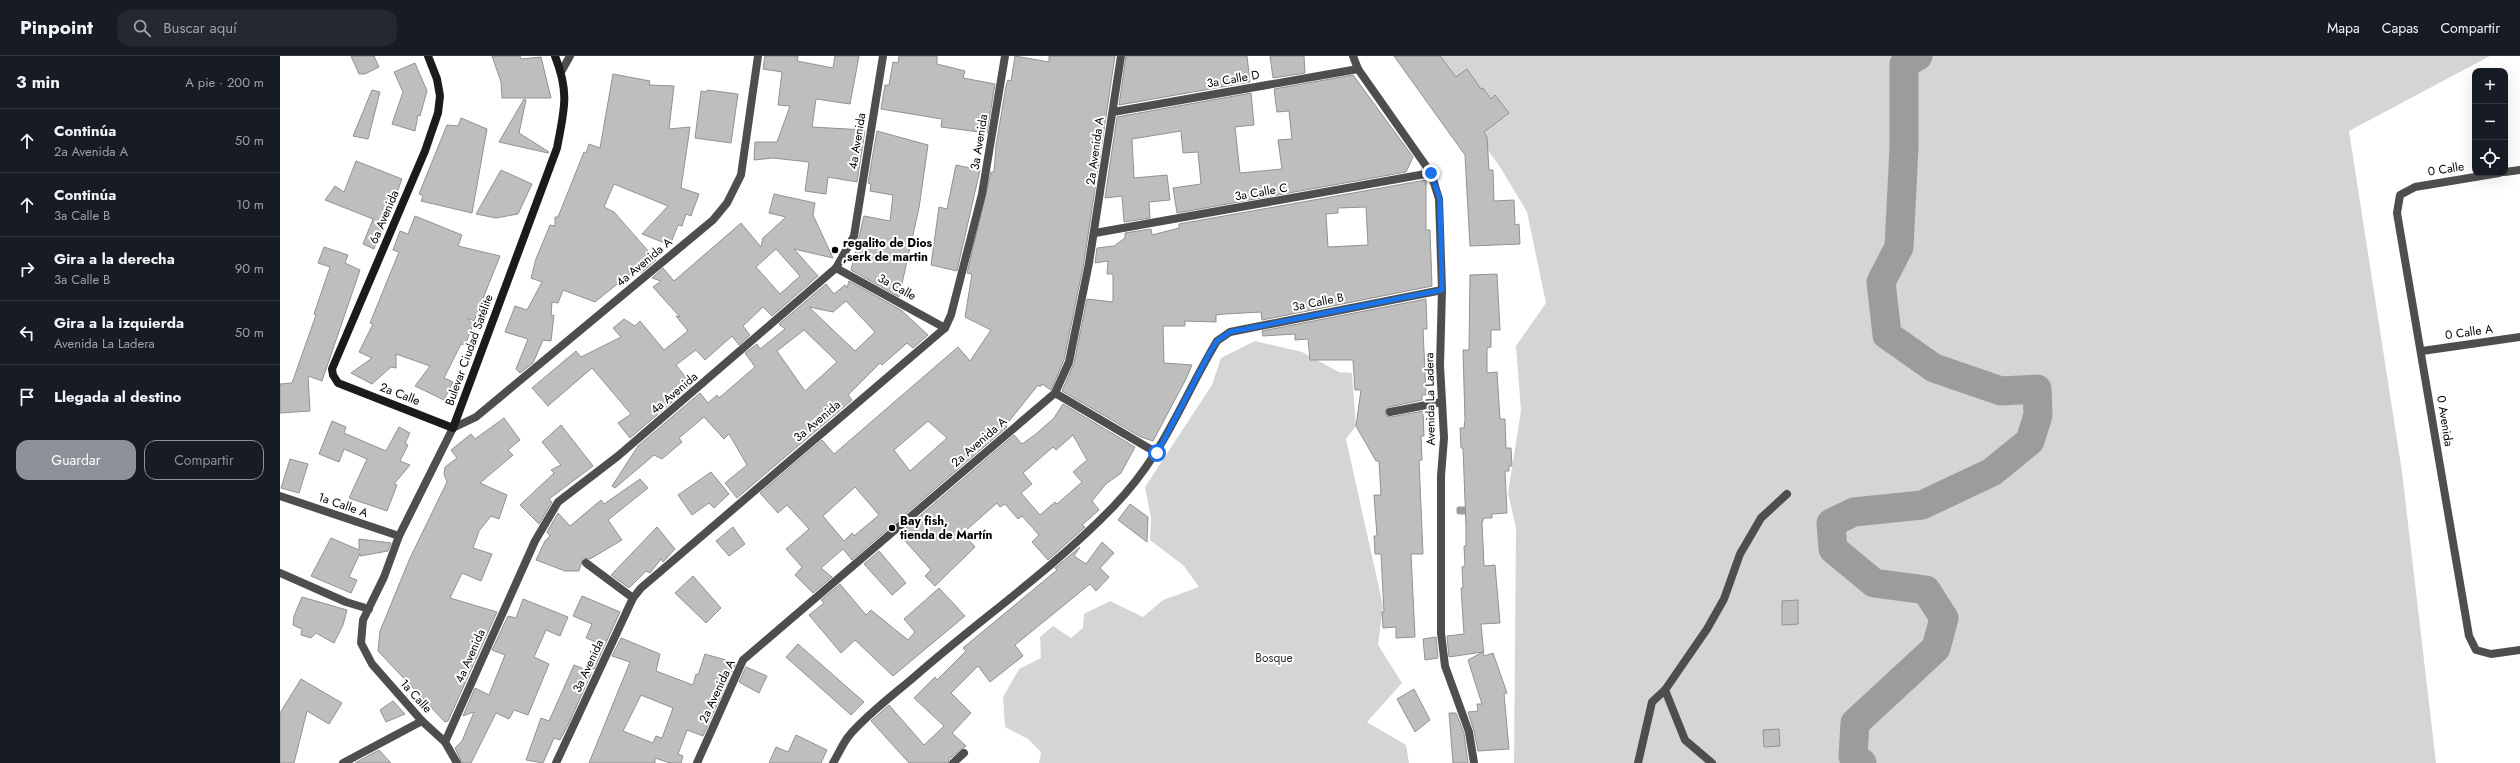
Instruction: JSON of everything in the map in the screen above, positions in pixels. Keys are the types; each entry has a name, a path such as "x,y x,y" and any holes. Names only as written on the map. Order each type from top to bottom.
{"street":[{"name":"6a Avenida","path":"338,383 333,375 332,369 425,151 438,113 440,96 437,79 428,56"},
{"name":"Bulevar Ciudad Satélite","path":"361,642 363,620 399,536 453,428 557,148 566,100 561,72 555,56"},
{"path":"561,72 570,56"},
{"name":"4a Avenida A","path":"453,428 476,417 713,220 727,203 742,175 758,56"},
{"name":"4a Avenida","path":"445,742 533,547 558,502 618,456 836,268 854,236 883,56"},
{"name":"3a Avenida","path":"556,763 633,598 641,588 945,328 952,315 982,194 1005,56"},
{"name":"2a Avenida A","path":"697,763 743,660 1055,393 1069,362 1095,233 1121,56"},
{"name":"Avenida La Ladera","path":"1353,56 1358,69 1431,173 1440,199 1442,402 1444,438 1441,476 1441,633 1445,666 1469,732 1474,763"},
{"name":"3a Calle D","path":"1113,112 1358,69"},
{"path":"2508,172 2520,170"},
{"name":"3a Calle C","path":"1095,233 1431,173"},
{"name":"0 Calle","path":"2400,195 2415,186 2480,176"},
{"name":"0 Avenida","path":"2400,195 2398,213 2469,636 2476,650 2491,654 2520,650"},
{"name":"3a Calle","path":"836,268 945,328"},
{"name":"3a Calle B","path":"1157,453 1209,354 1217,341 1230,332 1442,290"},
{"name":"0 Calle A","path":"2422,351 2520,337"},
{"name":"2a Calle","path":"338,383 453,428"},
{"path":"832,763 848,737 889,699 963,633 1045,570 1113,508 1143,474 1157,453 1055,393"},
{"path":"1390,412 1442,402"},
{"path":"1638,763 1652,702 1666,690 1724,599 1740,554 1761,518 1787,494"},
{"name":"1a Calle A","path":"280,496 399,536"},
{"path":"586,563 633,598"},
{"path":"280,573 346,602 369,609"},
{"name":"1a Calle","path":"361,642 372,664 422,721 445,742 456,763"},
{"path":"1666,690 1685,740 1712,763"},
{"path":"343,763 422,721"},
{"path":"953,763 964,753"}],"green space":[{"path":"1421,56 2490,56 2349,131 2402,472 2436,763 1514,763 1516,528 1508,493 1521,411 1516,346 1546,303 1527,212 1500,167"},
{"name":"Bosque","path":"1255,341 1302,352 1339,372 1352,373 1356,426 1346,439 1383,606 1378,645 1402,683 1367,722 1406,745 1409,763 1039,763 1041,752 1028,739 1005,727 1003,697 1019,669 1041,658 1040,637 1053,626 1071,638 1083,628 1084,614 1110,601 1143,617 1163,600 1199,587 1184,566 1150,540 1151,518 1145,487 1212,385 1221,358"}],"building":[{"path":"351,56 374,56 379,67 365,74 359,74"},
{"path":"492,56 520,56 521,59 541,57 551,98 502,98 501,82"},
{"path":"765,56 798,56 797,61 833,68 835,56 859,56 850,104 816,99 812,127 865,130 857,182 828,177 826,194 805,191 809,162 773,158 754,160 755,142 777,142 790,106 778,105 782,72 763,69"},
{"path":"899,56 937,56 937,64 965,71 963,78 995,84 987,133 941,127 942,119 881,109 885,85 889,85 893,62 898,63"},
{"path":"1015,56 1049,62 1049,56 1115,56 1084,262 1064,360 1051,390 1042,384 1040,387 1038,385 1006,425 1007,427 852,560 843,549 821,568 832,577 813,593 795,575 802,567 786,549 809,529 787,505 778,513 760,493 822,440 834,454 958,347 970,361 991,330 965,317 972,274 967,273 991,172 994,172 996,146 1006,86 1008,80 1011,81","holes":["928,421 947,438 910,471 894,450","855,487 879,515 854,536 852,533 844,541 823,516"]},
{"path":"1126,56 1247,56 1250,82 1119,105"},
{"path":"1270,56 1304,56 1305,73 1273,78"},
{"path":"1394,56 1440,56 1456,77 1467,69 1481,89 1483,88 1491,99 1495,95 1509,113 1484,132 1487,137 1489,170 1493,170 1494,201 1514,200 1515,225 1519,224 1520,244 1470,246 1465,155"},
{"path":"415,63 427,91 420,116 418,115 415,131 392,124 403,92 394,72"},
{"path":"613,74 650,81 649,85 674,86 669,129 690,127 681,188 699,194 691,216 686,214 682,226 678,225 670,245 642,234 668,206 614,184 604,207 614,212 656,260 641,273 639,270 632,272 595,302 563,290 558,303 552,302 551,316 554,315 551,341 543,340 533,363 520,373 516,369 528,339 505,332 515,306 527,310 542,282 531,278 536,259 550,225 555,226 555,217 558,217 584,152 586,153 589,144 600,148"},
{"path":"1353,75 1413,157 1406,172 1177,213 1173,188 1201,184 1198,152 1183,153 1181,131 1132,139 1134,178 1167,175 1170,200 1149,202 1150,218 1124,222 1122,196 1105,198 1117,117 1251,93 1254,125 1235,127 1240,173 1282,169 1278,140 1292,139 1289,111 1277,112 1274,89"},
{"path":"372,90 380,92 368,139 353,136"},
{"path":"707,90 738,94 731,143 695,138 701,91 707,92"},
{"path":"524,99 526,100 519,133 549,152 548,153 499,142"},
{"path":"461,118 487,129 472,213 421,201 423,196 419,194 447,125 458,126"},
{"path":"877,131 928,145 919,208 899,297 851,270 864,216 890,221 893,195 870,191 871,184 868,183"},
{"path":"356,161 402,179 396,195 390,194 387,205 391,206 374,249 363,244 373,219 325,200 335,186 344,192"},
{"path":"956,165 980,170 957,271 931,265 939,207 947,209"},
{"path":"501,170 532,184 518,214 496,218 476,214"},
{"path":"1426,180 1426,230 1430,230 1432,286 1262,320 1261,312 1224,314 1216,315 1216,322 1185,321 1185,326 1163,326 1164,363 1192,365 1153,441 1141,437 1062,391 1074,363 1087,299 1113,302 1113,274 1107,274 1108,261 1095,263 1097,248 1114,246 1125,238 1125,233 1151,229 1152,235 1179,228 1179,224","holes":["1366,207 1368,245 1328,247 1326,214 1338,213 1338,208"]},
{"path":"774,194 815,203 813,215 833,258 794,249 818,276 772,316 763,307 743,326 750,335 739,345 732,336 705,360 696,350 676,365 692,385 630,438 618,423 631,414 592,368 548,406 532,388 576,351 581,357 621,337 613,328 624,319 635,326 640,321 664,350 688,331 676,316 680,317 653,287 661,281 652,278 663,268 674,281 741,223 761,247 763,238 786,217 769,213","holes":["776,249 800,276 780,294 756,267"]},
{"path":"415,216 462,235 458,246 500,256 474,321 467,318 473,325 465,345 461,344 444,378 453,382 444,400 415,386 430,366 396,354 396,368 391,367 372,384 351,373 372,358 359,352 373,324 370,323 399,252 393,250 400,231 408,234"},
{"path":"324,247 348,255 345,263 360,270 322,381 308,376 310,411 280,413 280,384 292,383 316,315 314,314 330,267 318,263"},
{"path":"1497,274 1500,330 1491,330 1491,347 1487,348 1487,373 1497,372 1500,419 1505,419 1506,448 1511,448 1512,466 1509,466 1509,471 1505,471 1507,513 1492,514 1492,518 1484,518 1482,523 1484,566 1495,565 1500,623 1481,624 1484,656 1493,653 1507,693 1504,694 1509,749 1478,751 1468,712 1478,711 1477,704 1482,704 1468,660 1483,652 1449,657 1447,636 1464,634 1461,588 1463,588 1462,567 1465,566 1464,546 1466,546 1466,527 1463,448 1461,448 1460,428 1464,428 1465,420 1463,350 1469,350 1470,275"},
{"path":"849,281 901,310 928,335 913,348 907,343 882,365 880,363 848,395 852,400 737,498 725,483 747,465 729,434 724,439 704,417 679,438 682,442 662,459 654,455 615,488 612,486 638,446 700,393 708,403 717,395 719,398 755,367 745,353 757,344 760,349 785,329 779,324 826,284 834,294 845,285 847,288","holes":["846,301 875,332 855,351 809,307 833,312","804,330 837,362 805,391 777,351"]},
{"path":"1426,299 1427,329 1423,329 1426,395 1422,395 1422,400 1389,407 1385,411 1386,416 1391,417 1423,411 1424,436 1421,436 1422,460 1419,460 1423,554 1411,554 1415,637 1396,638 1396,627 1383,628 1382,612 1384,612 1381,554 1375,554 1374,536 1377,536 1374,495 1381,495 1379,461 1376,461 1356,426 1361,390 1355,390 1353,360 1310,360 1308,339 1295,340 1295,334 1263,336 1262,331"},
{"path":"1063,404 1135,447 1121,473 1106,484 1092,501 1099,510 1082,525 1085,527 1048,560 1032,542 1039,535 1022,516 1018,519 1005,504 1000,507 997,503 963,533 975,547 935,586 925,576 931,570 899,534 1014,435 1022,444 1054,418","holes":["1073,435 1087,460 1073,472 1082,482 1057,504 1055,502 1040,515 1021,493 1032,484 1023,473 1053,447 1056,450"]},
{"path":"504,418 520,440 508,450 513,455 480,483 507,495 499,519 491,516 479,531 473,548 492,554 481,581 462,573 450,598 497,612 448,721 445,722 378,651 380,631 410,558 447,482 444,474 445,467 457,458 451,450 471,434 475,439"},
{"path":"332,421 346,427 344,433 386,451 399,427 410,433 405,443 408,445 400,461 410,465 394,484 397,485 387,511 349,498 367,459 344,449 339,462 319,454"},
{"path":"561,425 593,466 549,499 552,502 539,524 520,505 554,473 551,470 561,465 542,442"},
{"path":"290,459 308,464 299,493 281,488"},
{"path":"711,472 729,494 714,508 709,503 692,515 678,495"},
{"path":"640,479 648,488 608,520 622,540 590,559 583,558 579,571 565,571 536,560 545,541 550,536 547,532 558,513 570,526 601,500 604,504"},
{"path":"1130,504 1148,517 1147,542 1118,520"},
{"path":"657,527 675,549 663,562 661,559 650,573 646,571 629,588 611,575"},
{"path":"733,527 745,544 729,556 716,541"},
{"path":"331,538 359,550 359,539 391,543 388,551 360,556 360,553 349,577 357,580 351,593 311,576"},
{"path":"1102,542 1114,553 1100,568 1109,577 1096,591 1090,584 1015,645 1023,656 990,682 978,666 951,693 971,713 952,733 966,746 949,759 948,763 909,763 871,721 889,705 924,745 944,726 914,698 935,677 937,680 966,651 963,648 1057,570 1055,568 1080,547 1074,556 1086,564"},
{"path":"879,551 906,583 892,595 864,564"},
{"path":"693,576 721,608 706,623 675,593"},
{"path":"840,584 866,615 871,610 908,640 915,632 904,619 939,588 965,616 893,676 855,640 841,653 809,615 824,603 821,600"},
{"path":"582,596 620,612 594,669 586,665 596,642 586,638 592,624 573,616"},
{"path":"302,597 347,610 343,625 334,643 316,633 311,638 301,635 302,629 293,625 294,616"},
{"path":"523,599 568,617 560,636 546,630 534,657 549,664 528,715 514,710 509,719 496,713 471,763 462,763 455,748 462,741 474,712 463,716 475,688 489,695 505,655 492,650 508,616 516,618"},
{"path":"1798,600 1798,624 1782,625 1782,601"},
{"path":"1436,637 1438,658 1425,660 1423,639"},
{"path":"621,638 660,654 656,671 693,685 705,654 736,663 703,736 687,730 678,754 683,756 681,763 670,763 655,758 655,763 589,763 630,662 612,656","holes":["641,695 673,708 662,738 656,736 653,743 623,731"]},
{"path":"798,644 864,702 851,715 786,657"},
{"path":"574,665 592,672 568,725 560,740 554,738 543,763 526,760 541,718 549,721"},
{"path":"746,667 767,676 759,693 739,682"},
{"path":"301,679 342,703 329,724 307,711 294,763 280,763 280,713"},
{"path":"1414,689 1430,720 1415,732 1397,699"},
{"path":"393,701 405,714 386,722 380,710"},
{"path":"1449,713 1456,713 1464,733 1468,763 1453,763"},
{"path":"1779,729 1780,746 1764,747 1763,730"},
{"path":"796,735 827,750 821,763 769,763 776,747 788,752"},
{"path":"379,750 391,763 355,763"}],"waterway":[{"path":"1862,763 1853,756 1855,723 1936,648 1944,618 1926,590 1874,583 1833,549 1831,523 1854,512 1922,505 1992,472 2030,441 2038,415 2037,389 2001,391 1934,368 1887,335 1881,282 1899,247 1904,148 1904,64 1918,56"},
{"path":"1459,509 1464,509 1464,512 1459,512 1459,509"}],"place":[{"name":"regalito de Dios ,serk de martin","path":"835,250"},
{"name":"Bay fish, tienda de Martín","path":"892,528"}],"route":[{"path":"1157,453 1191,392 1209,354 1217,341 1230,332 1442,290 1440,199 1431,173"}]}
